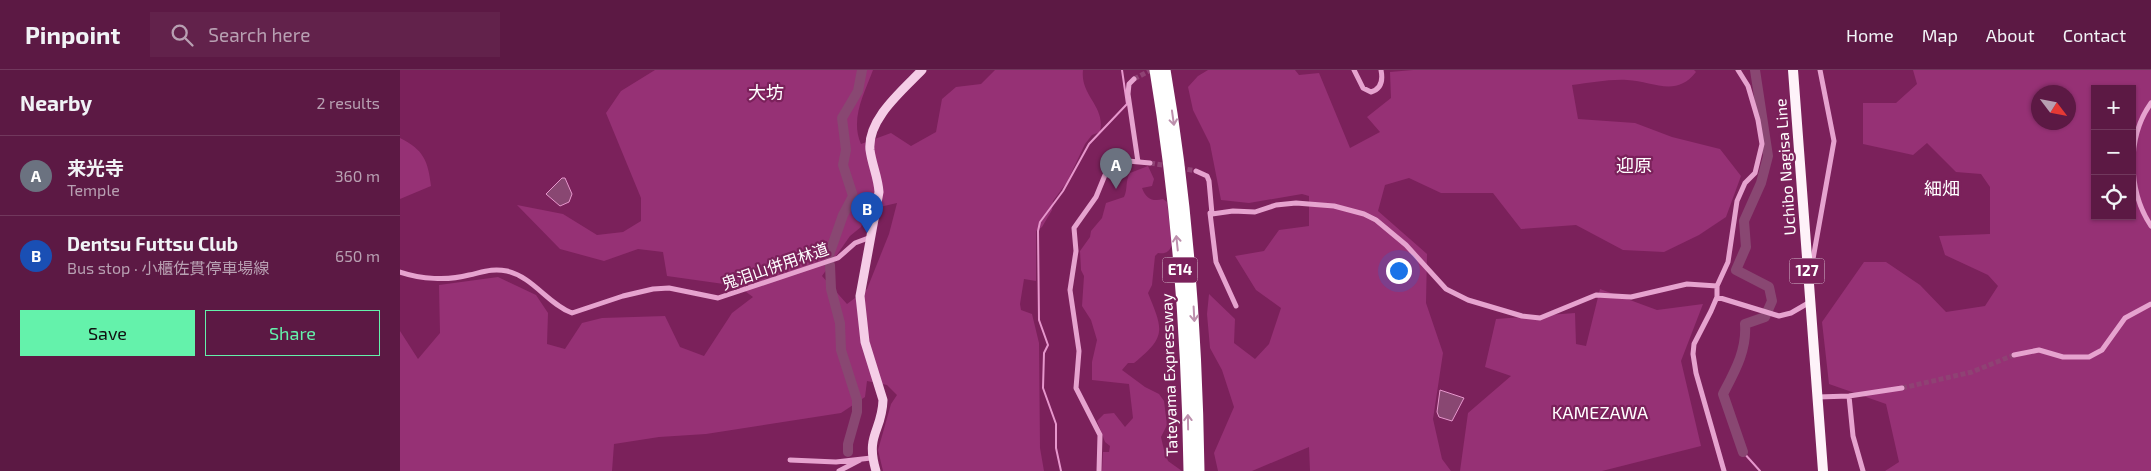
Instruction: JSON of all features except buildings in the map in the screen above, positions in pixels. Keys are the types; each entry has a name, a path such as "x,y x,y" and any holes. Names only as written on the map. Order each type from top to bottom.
{"highway":[{"name":"Tateyama Expressway","path":"1155,70 1173,198 1182,292 1189,471"},
{"name":"Tateyama Expressway","path":"1165,70 1184,197 1192,283 1198,386 1198,471"},
{"name":"Uchibo Nagisa Line","path":"1793,70 1823,471"}],"main road":[{"path":"876,471 871,458 871,445 881,414 883,400 865,342 860,308 860,296 878,192 878,178 870,150 871,139 881,117 922,70"}],"street":[{"path":"1354,70 1363,88 1369,92 1374,92 1381,85 1383,78 1381,70"},
{"path":"1724,471 1696,372 1693,354 1698,334 1717,297 1717,286 1728,262 1737,201 1745,183 1755,172 1762,144 1758,120 1748,86 1738,70"},
{"path":"1807,268 1813,259 1834,141 1820,70"},
{"path":"1134,79 1129,84 1128,94 1138,162"},
{"path":"2151,103 2140,125 2132,177 2136,198 2151,226"},
{"path":"1099,471 1100,435 1076,388 1079,351 1070,290 1076,251 1074,228 1096,197 1105,175 1112,167 1128,161 1150,163"},
{"path":"1196,170 1207,176 1209,181 1210,213 1216,262 1236,306"},
{"path":"1210,213 1215,215 1233,211 1254,212 1276,205 1296,203 1334,206 1364,214 1376,220 1406,245 1446,289 1468,300 1522,316 1540,318 1596,295 1631,297 1687,284 1717,286"},
{"name":"鬼泪山併用林道","path":"400,272 412,276 451,279 486,269 508,271 526,280 555,304 572,313 623,296 653,289 669,288 718,298 838,258 855,243 871,237"},
{"path":"1717,297 1772,315 1791,313 1810,302"},
{"path":"2014,355 2039,350 2063,357 2089,357 2102,350 2125,318 2151,304"},
{"path":"1818,397 1848,396 1902,388"},
{"path":"1848,396 1853,436 1863,471"},
{"path":"790,460 836,462 871,458"},
{"path":"840,471 860,460"}],"shaded area":[{"path":"655,70 873,70 862,97 858,116 858,135 861,144 891,133 911,146 936,132 942,99 956,87 981,84 995,70 1083,70 1085,87 1099,115 1101,123 1100,132 1092,135 1085,144 1067,182 1053,201 1052,210 1042,227 1036,231 1036,281 1024,279 1020,304 1021,310 1032,314 1039,343 1040,448 1044,471 883,471 878,450 891,404 897,395 887,385 867,381 865,397 841,413 706,434 659,437 614,444 612,471 400,471 400,331 418,359 440,333 439,285 498,277 536,295 548,313 547,344 565,349 582,323 602,318 665,316 680,347 704,356 732,313 753,297 738,286 667,276 663,252 638,249 604,261 560,249 517,205 563,214 597,235 623,232 641,221 641,198 606,113 621,91","holes":["897,203 889,234 867,289 847,304 822,276 850,236 861,227 867,210"]},
{"path":"1208,70 1295,70 1299,75 1319,73 1350,148 1380,132 1367,117 1391,98 1390,72 1413,70 1694,70 1696,72 1688,80 1672,86 1620,80 1572,85 1578,119 1635,123 1672,137 1720,149 1741,176 1726,217 1699,235 1664,252 1623,250 1576,225 1521,229 1493,193 1441,193 1409,178 1385,185 1378,211 1427,254 1426,303 1443,353 1433,419 1442,459 1451,471 1310,471 1309,447 1252,471 1218,471 1214,453 1234,407 1222,370 1210,348 1207,314 1209,294 1235,319 1234,343 1255,359 1269,344 1281,308 1256,290 1235,256 1264,251 1279,230 1309,226 1309,196 1302,194 1249,203 1221,200 1210,144 1193,110 1188,87 1198,76"},
{"path":"1913,70 2151,70 2151,471 1885,471 1899,462 1886,404 1829,384 1822,322 1864,262 1886,262 1920,285 1946,312 1985,306 1998,286 1988,275 1945,255 1939,236 1990,234 1990,187 1981,174 1956,172 1927,143 1913,155 1863,144 1863,103 1896,103 1917,84"},
{"path":"400,138 420,152 426,163 431,186 400,199"},
{"path":"1148,166 1154,179 1152,186 1142,188 1150,199 1163,199 1167,202 1172,245 1167,252 1158,253 1155,256 1152,285 1148,293 1159,324 1157,339 1145,354 1134,363 1128,363 1122,370 1145,387 1159,394 1164,401 1167,425 1161,437 1164,450 1168,461 1182,471 1102,471 1103,452 1109,452 1110,446 1105,442 1097,421 1104,414 1114,413 1125,427 1133,418 1129,384 1092,380 1092,362 1097,340 1091,320 1082,306 1084,276 1081,270 1080,251 1090,237 1091,231 1102,218 1106,203 1124,197 1130,173"},
{"path":"562,178 565,178 572,194 569,202 560,206 546,194"},
{"path":"1600,289 1657,310 1703,304 1681,361 1701,446 1602,471 1460,471 1468,413 1511,376 1485,367 1496,319 1575,313 1576,344 1586,346"},
{"path":"1440,390 1464,398 1452,421 1439,417 1437,412"}],"waterway":[{"path":"829,255 843,215 853,196 843,165 846,150 842,118 858,91 862,70"},
{"path":"1061,471 1056,448 1056,424 1043,388 1044,353 1048,345 1039,320 1038,231 1040,222 1063,191 1089,144 1127,104 1122,70"},
{"path":"1743,452 1723,394 1736,369 1742,352 1745,324 1765,317 1772,301 1769,287 1736,270 1746,247 1744,221 1761,183 1768,156 1755,70"},
{"path":"830,265 831,289 840,323 841,350 857,400 857,412 848,444 848,452"},
{"path":"1743,452 1760,471"}],"tunnel":[{"path":"1134,79 1151,70"},
{"path":"1150,163 1169,166"},
{"path":"1180,168 1196,171"},
{"path":"1902,388 1972,372 2014,355"}],"place":[{"name":"来光寺","path":"1116,189"},
{"name":"Dentsu Futtsu Club","path":"867,233"}],"district":[{"name":"大坊","path":"766,93"},
{"name":"迎原","path":"1634,166"},
{"name":"細畑","path":"1942,189"},
{"name":"KAMEZAWA","path":"1600,413"}]}
